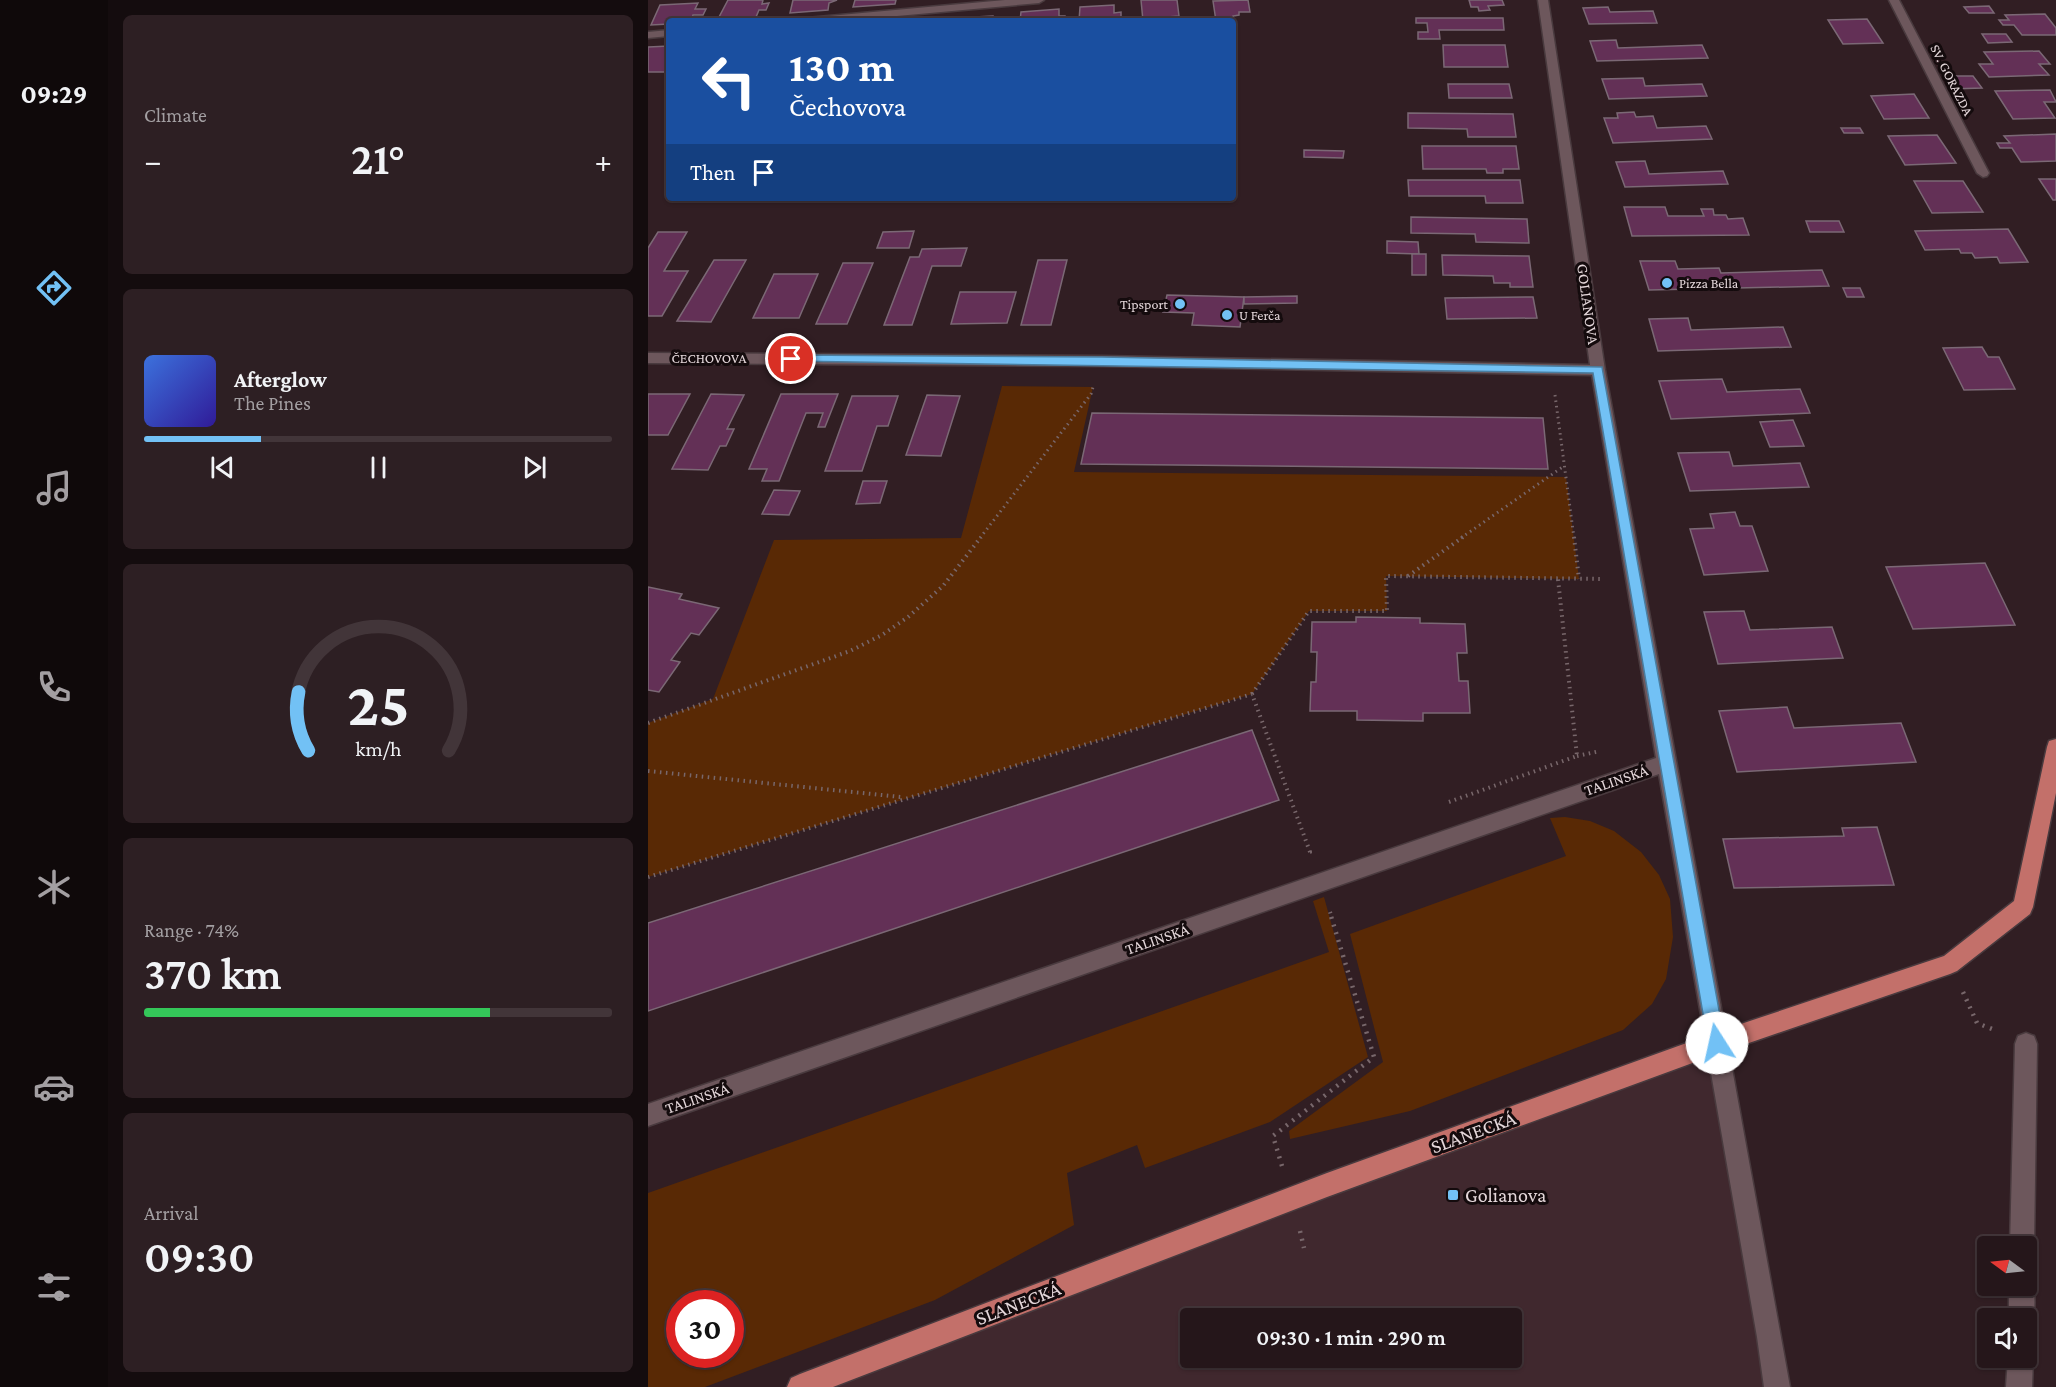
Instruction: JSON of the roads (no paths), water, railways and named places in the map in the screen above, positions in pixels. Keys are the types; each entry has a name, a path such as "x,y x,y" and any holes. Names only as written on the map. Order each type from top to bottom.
{"main road":[{"name":"SLANECKÁ","path":"800,1387 1309,1191 1717,1043 1950,964 2024,907 2056,747"}],"street":[{"path":"840,18 1039,0"},
{"name":"GOLIANOVA","path":"1543,0 1598,370 1777,1387"},
{"name":"SV. GORAZDA","path":"1894,0 1983,173"},
{"path":"648,35 666,33"},
{"name":"ČECHOVOVA","path":"648,358 1102,361 1598,370"},
{"name":"TALINSKÁ","path":"648,1115 1666,763"},
{"path":"2022,1236 2026,1044"},
{"path":"2019,1387 2020,1368"}],"place":[{"name":"Pizza Bella","path":"1667,283"},
{"name":"Tipsport","path":"1180,304"},
{"name":"U Ferča","path":"1227,315"},
{"name":"Golianova","path":"1453,1195"}]}
